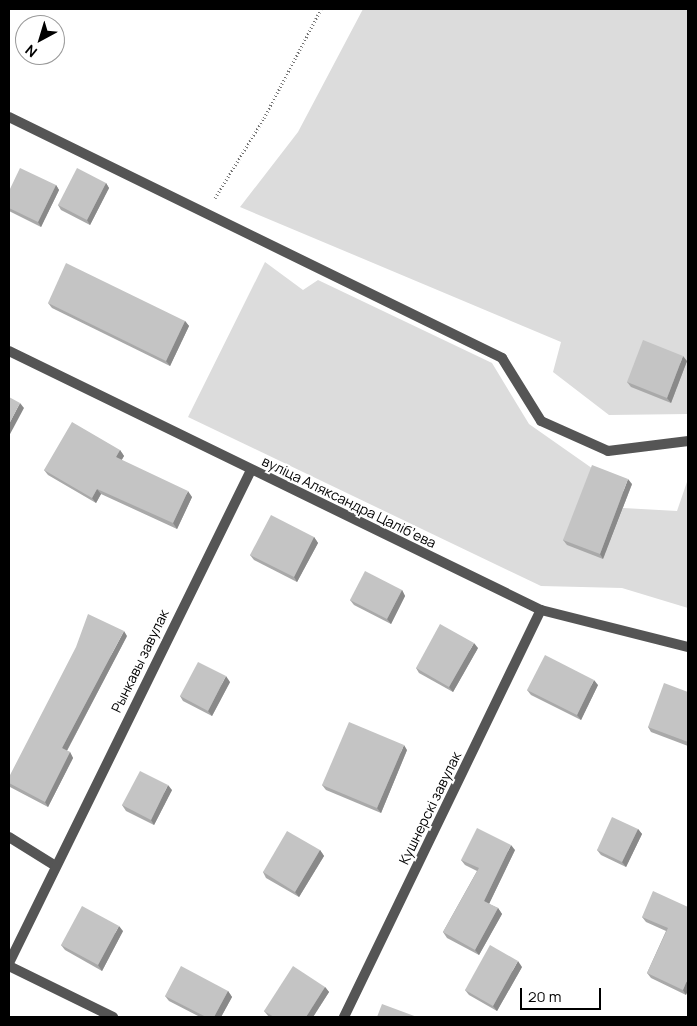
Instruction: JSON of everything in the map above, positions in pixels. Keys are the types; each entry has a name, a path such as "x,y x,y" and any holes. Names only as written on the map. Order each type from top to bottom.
{"street":[{"path":"9,117 502,358 541,421 608,451 688,441"},
{"name":"вуліца Аляксандра Цалібʼева","path":"9,351 540,610 688,647"},
{"name":"Рынкавы завулак","path":"9,964 54,865 251,470"},
{"name":"Кушнерскі завулак","path":"344,1017 540,610"},
{"path":"9,837 54,865"},
{"path":"9,964 114,1017"}],"path":[{"path":"206,214 264,118 321,9"}],"shaded area":[{"path":"363,9 688,9 688,414 609,415 553,372 561,342 240,207 298,132"},
{"path":"265,262 303,290 318,280 492,363 529,424 596,471 603,559 623,508 677,511 688,479 688,608 622,588 541,586 188,417"}],"building":[{"path":"20,168 56,185 38,222 9,208 9,191"},
{"path":"77,168 106,183 87,220 58,205"},
{"path":"66,263 185,321 166,361 48,303"},
{"path":"643,340 683,356 667,398 627,382"},
{"path":"9,397 20,403 9,424"},
{"path":"72,422 120,450 116,457 188,491 173,523 97,489 92,498 44,470"},
{"path":"592,465 628,479 600,554 563,540"},
{"path":"271,515 314,537 294,577 250,555"},
{"path":"365,571 402,590 387,619 350,600"},
{"path":"88,614 124,631 62,748 70,752 45,802 9,783 9,777 76,647"},
{"path":"440,624 474,643 449,687 416,668"},
{"path":"545,655 594,680 577,715 527,690"},
{"path":"198,662 226,676 208,711 180,696"},
{"path":"664,683 688,692 688,742 648,727"},
{"path":"349,722 404,745 377,808 322,785"},
{"path":"140,771 168,785 151,820 122,805"},
{"path":"612,817 638,829 622,862 597,850"},
{"path":"477,828 511,845 484,901 498,908 475,950 443,932 479,868 461,860"},
{"path":"287,831 320,850 295,892 263,872"},
{"path":"653,891 688,907 688,978 683,990 647,973 668,928 642,917"},
{"path":"82,906 119,926 98,965 61,945"},
{"path":"490,945 518,961 493,1006 465,990"},
{"path":"181,966 228,991 214,1017 206,1017 165,996"},
{"path":"293,966 325,987 306,1017 274,1017 264,1011"},
{"path":"382,1004 417,1017 377,1017"}]}
